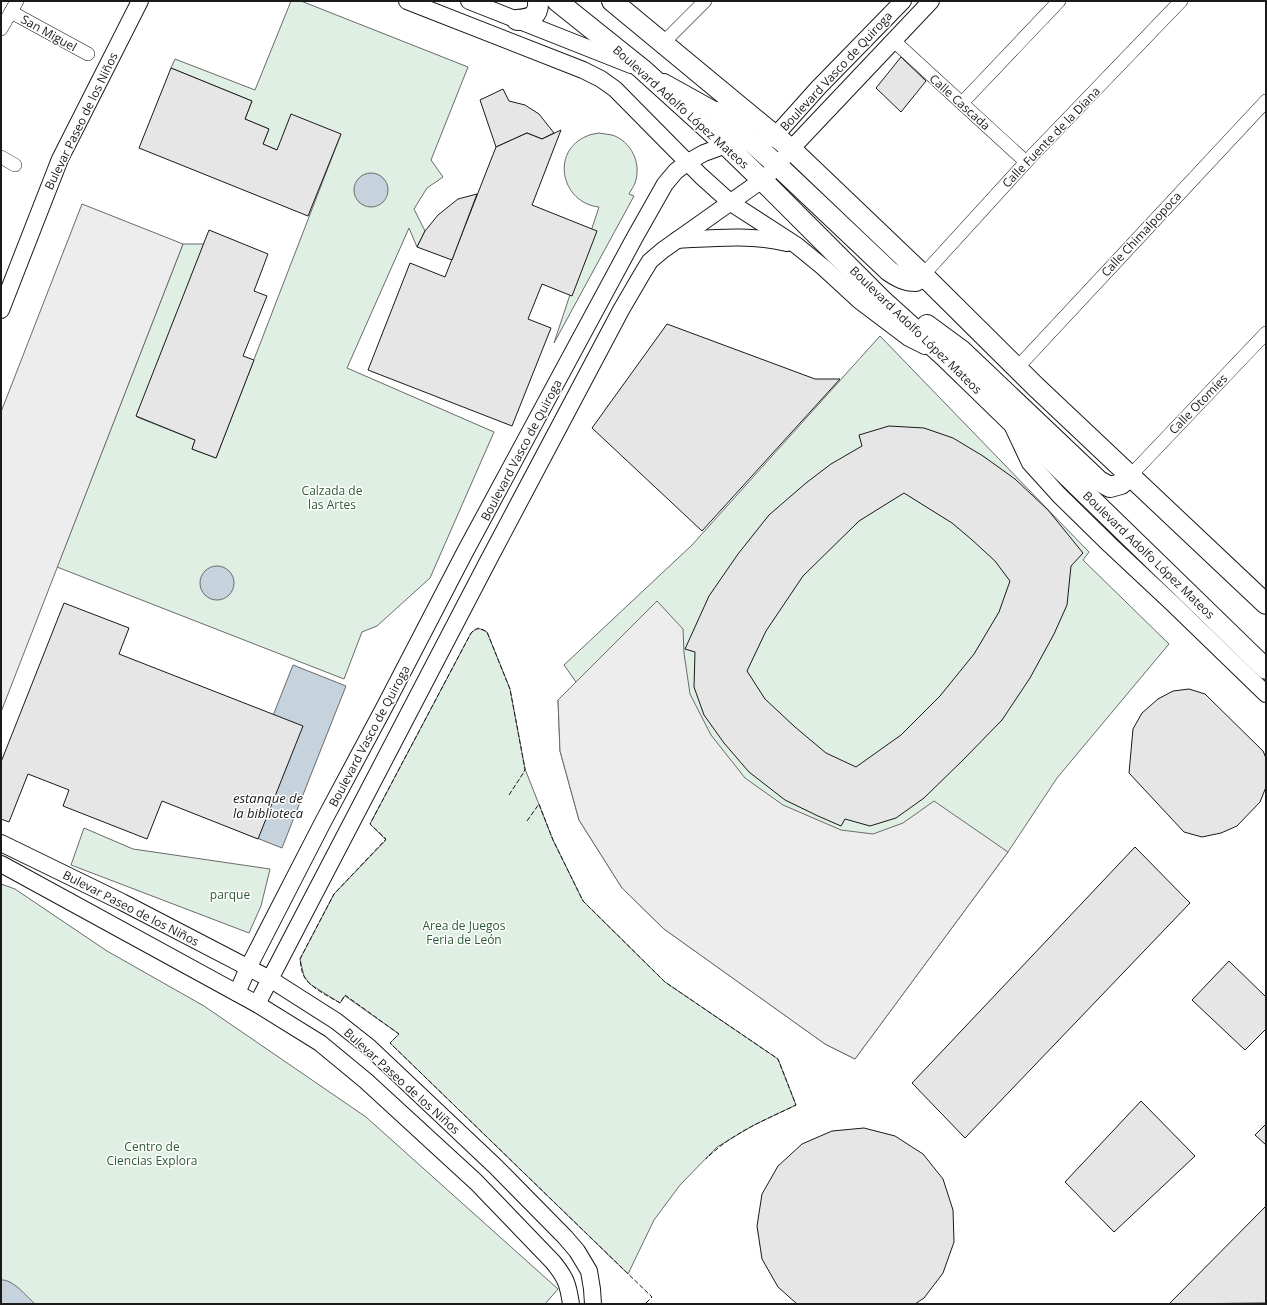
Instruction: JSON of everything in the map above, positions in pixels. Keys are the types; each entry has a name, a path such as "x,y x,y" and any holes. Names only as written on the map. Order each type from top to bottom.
{"main road":[{"path":"517,20 532,17 536,12 538,1"},
{"name":"Boulevard Adolfo López Mateos","path":"557,1 642,69 726,145 883,301 945,357 1266,669"},
{"path":"612,1 791,149 923,275 1017,368 1266,604"},
{"path":"718,112 777,164 889,271 908,281 916,281 923,275"},
{"path":"883,301 924,323 961,350 1099,481 1110,487 1121,484 1130,476"}],"street":[{"name":"Bulevar Paseo de los Niños","path":"1,308 60,159 140,1"},
{"path":"407,1 584,70 601,79 628,102 701,176 731,203 796,245 823,267 860,301 909,338 945,357"},
{"path":"469,1 642,69 718,112 775,136"},
{"path":"663,44 705,1"},
{"name":"Boulevard Vasco de Quiroga","path":"237,993 248,968 319,829 382,713 463,557 665,184 676,171 704,153 726,145 767,140 775,136 818,88 903,1"},
{"name":"Boulevard Vasco de Quiroga","path":"257,1004 621,310 650,262 663,250 762,180 931,1"},
{"path":"962,103 1059,1"},
{"name":"Calle Fuente de la Diana","path":"923,275 1026,162 1181,1"},
{"path":"1,29 14,6"},
{"name":"San Miguel","path":"14,6 88,54"},
{"name":"Calle Cascada","path":"894,41 1026,162"},
{"name":"Calle Chimalpopoca","path":"1017,368 1266,101"},
{"path":"1,156 15,165"},
{"path":"677,240 739,237 769,239 796,245"},
{"name":"Calle Otomíes","path":"1130,476 1266,333"},
{"path":"1009,420 1030,463 1059,495 1266,694"},
{"name":"Bulevar Paseo de los Niños","path":"1,843 122,902 270,979 336,1021 369,1047 495,1166 560,1231 577,1251 589,1271 593,1304"},
{"name":"Bulevar Paseo de los Niños","path":"1,864 257,1004 320,1043 366,1081 476,1182 548,1256 564,1275 569,1290 571,1304"}],"green space":[{"name":"Calzada de las Artes","path":"291,1 301,1 468,67 431,160 443,177 427,188 414,209 425,231 417,247 409,228 347,368 494,432 430,578 377,626 362,632 344,679 57,567 183,244 204,244 137,417 195,440 192,449 216,458 341,134 277,150 263,144 269,129 245,119 252,101 171,68 175,59 255,90"},
{"path":"599,133 612,135 619,138 625,142 633,154 636,161 637,175 635,184 629,194 634,196 554,343 599,207 586,203 576,196 569,187 565,176 565,164 568,153 575,143 588,135"},
{"path":"880,336 1089,552 1083,560 1169,644 1057,778 1008,852 855,1059 825,1044 664,929 622,888 579,820 560,751 558,700 576,682 564,665 692,545"},
{"name":"Area de Juegos Feria de León","path":"478,628 487,632 510,689 525,769 553,840 583,901 665,982 778,1059 796,1105 754,1125 717,1147 680,1185 654,1220 628,1274 390,1043 399,1034 345,996 340,1003 310,984 304,976 300,959 334,894 386,840 370,824 471,633"},
{"name":"parque","path":"84,828 133,849 270,869 261,906 249,933 71,865"},
{"name":"Centro de Ciencias Explora","path":"1,884 15,889 107,951 204,1006 366,1117 558,1289 545,1304 1,1304"}],"shaded area":[{"path":"82,204 183,244 1,712 1,412"},
{"path":"657,601 683,629 684,653 690,694 711,735 745,778 783,805 841,830 873,834 903,823 934,801 1008,852 855,1059 825,1044 664,929 622,888 579,820 560,751 558,700"}],"water":[{"path":"371,173 383,178 388,190 383,202 371,207 359,202 354,190 359,178"},
{"path":"214,566 220,566 224,567 231,573 234,583 233,590 227,597 220,600 214,600 210,599 203,593 200,586 200,580 201,576 207,569"},
{"name":"estanque de la biblioteca","path":"293,665 346,686 282,848 229,827"},
{"path":"1,1280 6,1280 15,1285 35,1304 1,1304"}],"building":[{"path":"901,57 926,81 901,112 876,88"},
{"path":"171,68 252,101 245,119 269,129 263,144 277,150 291,114 341,134 308,216 139,148"},
{"path":"503,89 509,101 525,105 539,114 554,133 542,139 527,133 496,147 480,100"},
{"path":"561,130 532,205 597,231 572,296 542,284 528,319 551,328 512,426 368,370 410,263 445,277 496,147 527,133 542,139"},
{"path":"477,194 452,260 417,247 425,231 438,215 458,199"},
{"path":"209,230 268,254 254,291 267,296 243,356 254,360 216,458 192,449 195,440 136,416"},
{"path":"667,324 815,379 840,379 702,531 592,428"},
{"path":"889,426 924,428 953,438 983,456 1015,479 1048,510 1083,553 1071,566 1067,605 1054,634 1030,678 1002,720 924,798 896,818 870,826 845,819 841,826 785,800 749,772 724,743 704,715 694,687 695,652 685,649 709,596 738,554 769,515 806,483 831,464 862,446 859,435","holes":["904,493 952,523 995,561 1010,581 999,612 974,654 940,696 901,735 856,767 826,753 765,699 747,671 766,631 803,576 859,521"]},
{"path":"64,603 129,628 119,654 303,726 258,839 162,801 147,839 63,806 69,790 28,774 9,822 1,819 1,762"},
{"path":"1189,689 1205,694 1263,751 1266,758 1266,787 1260,802 1237,826 1221,833 1202,837 1184,832 1129,773 1133,729 1142,713 1158,699 1173,691"},
{"path":"1135,847 1190,903 965,1138 912,1083"},
{"path":"1229,961 1266,997 1266,1029 1245,1050 1192,1000"},
{"path":"1141,1101 1195,1156 1114,1232 1065,1182"},
{"path":"1266,1124 1266,1145 1255,1135"},
{"path":"864,1128 895,1136 923,1154 943,1179 953,1210 954,1242 943,1273 924,1298 915,1304 797,1304 778,1287 762,1259 757,1226 762,1194 778,1166 802,1144 832,1131"},
{"path":"1266,1206 1266,1303 1169,1304"}],"fence":[{"path":"509,795 525,769 510,689 487,632 477,629 471,633 370,824 386,839 334,894 300,959 302,971 308,982 321,992 340,1003 345,995 399,1034 390,1043 652,1297 645,1304"},
{"path":"527,821 539,804 553,840 583,901 665,982 778,1059 796,1105 737,1135 715,1150 706,1159"}]}
